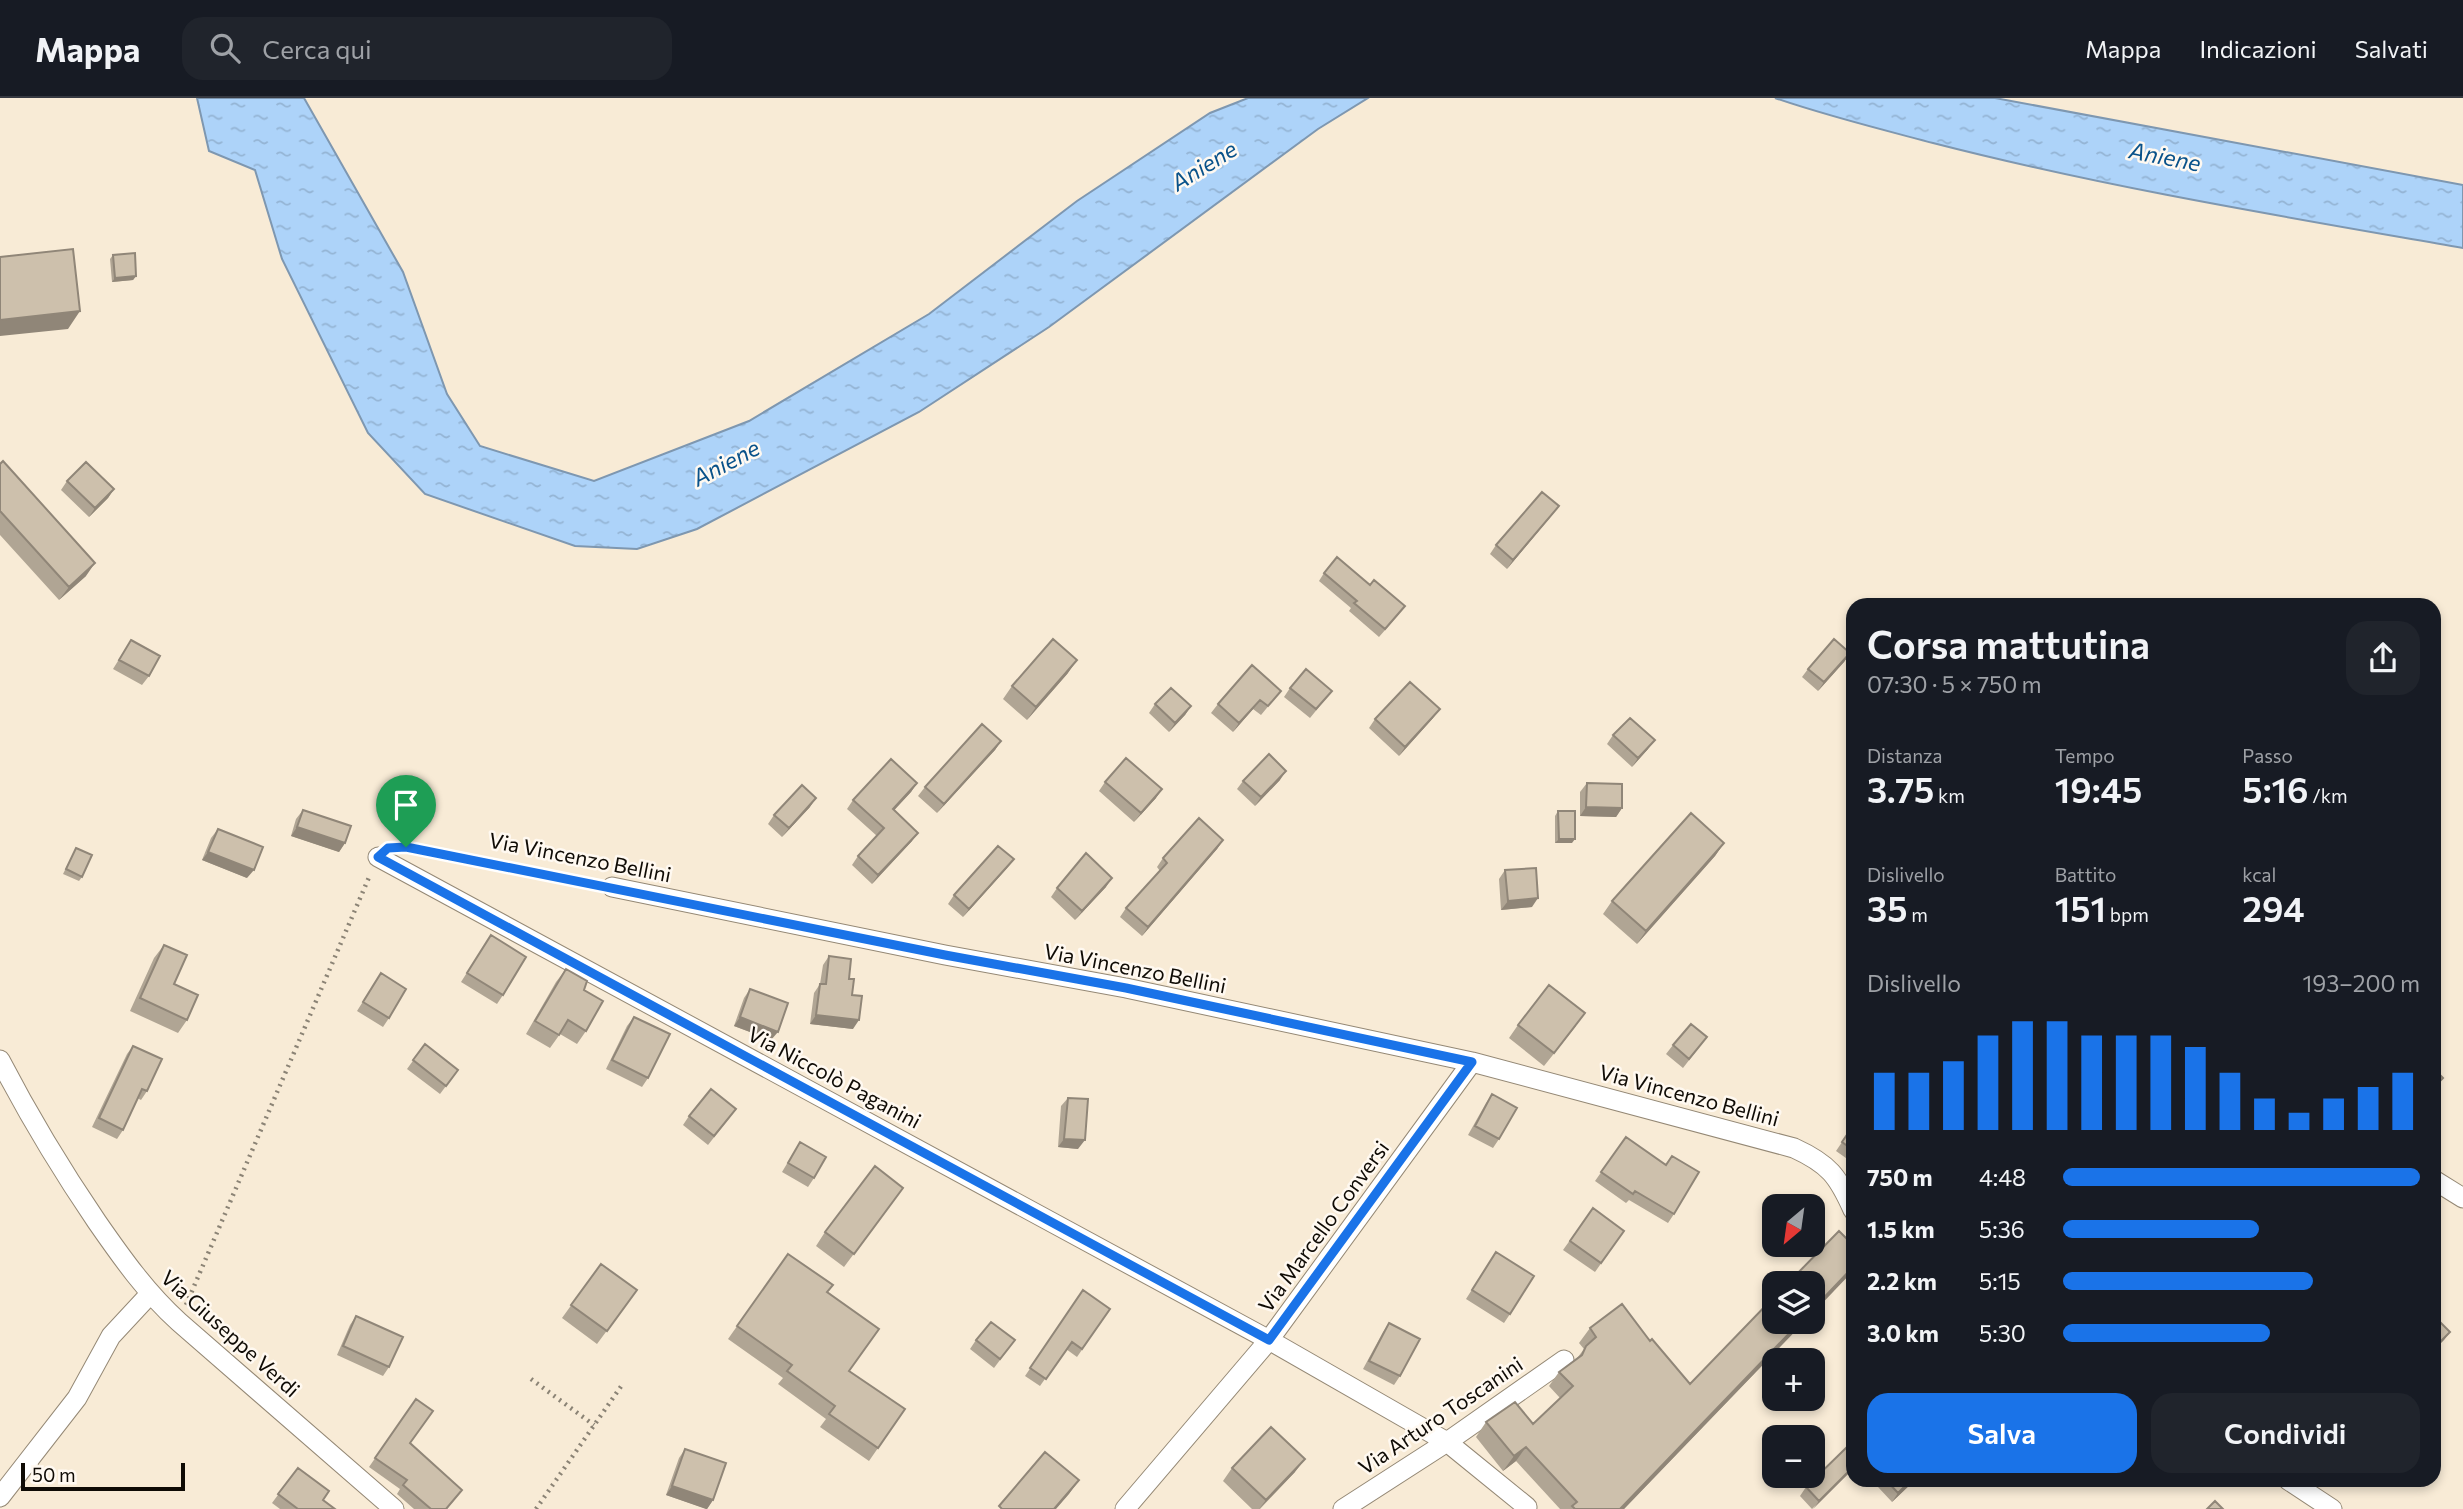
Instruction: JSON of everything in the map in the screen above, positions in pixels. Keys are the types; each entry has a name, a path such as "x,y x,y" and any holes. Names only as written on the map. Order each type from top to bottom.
{"street":[{"name":"Via Niccolò Paganini","path":"378,857 1269,1340 1447,1441 1527,1507"},
{"name":"Via Vincenzo Bellini","path":"612,887 945,955 1126,988 1472,1062 1794,1148 1826,1165 1846,1194"},
{"name":"Via Giuseppe Verdi","path":"0,1060 63,1171 127,1266 150,1294 394,1509"},
{"name":"Via Marcello Conversi","path":"1125,1509 1269,1340 1472,1062"},
{"path":"2441,1185 2463,1199"},
{"path":"0,1497 77,1398 111,1336 150,1294"},
{"name":"Via Arturo Toscanini","path":"1343,1509 1564,1360"},
{"path":"2299,1487 2332,1509"}],"path":[{"name":"Via Vincenzo Bellini","path":"378,857 388,848 415,848 612,887"},
{"path":"179,1322 378,857"},
{"path":"531,1379 594,1425"},
{"path":"536,1509 622,1385"}],"water":[{"name":"Aniene","path":"197,98 304,98 403,272 447,394 480,446 594,481 749,421 929,314 1077,201 1210,113 1248,98 1368,98 1318,129 1049,327 919,412 697,529 637,549 575,546 425,494 368,433 282,259 255,170 209,151"},
{"name":"Aniene","path":"1775,98 1995,98 2463,185 2463,248 2197,201 2065,174 1893,133"}],"building":[{"path":"73,249 80,311 0,320 0,257"},
{"path":"135,253 136,276 115,278 113,255"},
{"path":"3,461 95,563 69,587 0,511 0,464"},
{"path":"86,462 114,489 95,508 67,481"},
{"path":"1542,492 1559,506 1513,560 1496,545"},
{"path":"1337,557 1370,585 1374,580 1405,606 1385,629 1324,573"},
{"path":"1053,639 1077,660 1036,707 1012,686"},
{"path":"1834,639 1846,650 1846,657 1824,682 1808,669"},
{"path":"131,640 160,656 149,676 119,660"},
{"path":"1252,665 1281,691 1268,706 1260,700 1239,723 1218,704"},
{"path":"1306,669 1332,691 1316,709 1290,688"},
{"path":"1410,682 1440,709 1405,747 1375,719"},
{"path":"1171,688 1191,706 1175,723 1155,704"},
{"path":"1630,718 1655,740 1638,758 1613,735"},
{"path":"982,724 1001,741 944,804 925,787"},
{"path":"1269,754 1286,771 1261,797 1243,781"},
{"path":"1126,758 1162,789 1141,813 1105,782"},
{"path":"891,759 917,783 893,809 918,833 878,875 858,856 884,828 853,800"},
{"path":"1587,783 1622,784 1622,808 1586,807"},
{"path":"802,785 816,798 789,828 774,815"},
{"path":"303,810 351,826 345,843 297,827"},
{"path":"1558,811 1575,811 1575,839 1559,839"},
{"path":"1691,813 1724,843 1646,931 1612,901"},
{"path":"1199,818 1223,840 1148,927 1126,908 1167,863 1163,858"},
{"path":"218,829 263,847 254,870 208,852"},
{"path":"998,846 1014,859 969,909 954,895"},
{"path":"76,848 92,855 82,877 66,869"},
{"path":"1086,853 1112,878 1082,911 1057,888"},
{"path":"1536,868 1538,898 1508,901 1505,870"},
{"path":"491,935 526,957 503,995 467,973"},
{"path":"164,945 187,955 174,984 198,995 187,1020 140,998"},
{"path":"829,956 851,959 849,979 854,979 852,995 862,996 859,1020 816,1015 820,984 826,984"},
{"path":"566,969 587,981 584,990 603,1001 586,1031 568,1020 559,1035 535,1021"},
{"path":"381,973 406,989 389,1018 363,1002"},
{"path":"1549,985 1585,1013 1554,1053 1518,1025"},
{"path":"750,989 788,1003 778,1032 740,1017"},
{"path":"634,1017 670,1034 648,1078 612,1060"},
{"path":"1691,1024 1707,1037 1689,1059 1673,1045"},
{"path":"425,1044 458,1070 446,1086 413,1060"},
{"path":"133,1046 162,1059 147,1091 142,1089 123,1130 99,1118"},
{"path":"711,1089 736,1109 714,1136 689,1116"},
{"path":"1492,1094 1517,1108 1499,1139 1475,1126"},
{"path":"1068,1098 1088,1099 1085,1140 1064,1139"},
{"path":"1626,1137 1666,1165 1672,1156 1699,1172 1674,1214 1635,1191 1633,1194 1601,1172"},
{"path":"800,1142 826,1157 814,1178 788,1163"},
{"path":"875,1166 903,1188 854,1254 825,1232"},
{"path":"1593,1208 1624,1231 1601,1263 1570,1241"},
{"path":"1839,1231 1846,1238 1846,1274 1825,1296 1825,1271 1800,1271 1814,1257 1825,1257 1825,1245"},
{"path":"1496,1252 1534,1276 1510,1314 1472,1290"},
{"path":"788,1254 833,1285 827,1292 879,1329 849,1371 905,1409 878,1448 829,1414 835,1406 787,1371 792,1365 737,1326"},
{"path":"601,1264 637,1290 607,1331 571,1305"},
{"path":"1083,1290 1110,1309 1082,1349 1072,1342 1046,1379 1030,1368"},
{"path":"1622,1304 1650,1341 1652,1339 1690,1384 1762,1309 1762,1334 1788,1334 1775,1348 1762,1348 1762,1362 1620,1509 1575,1509 1572,1506 1577,1502 1526,1447 1514,1456 1486,1422 1515,1402 1533,1424 1573,1386 1559,1372 1582,1355 1586,1346 1596,1337 1590,1328"},
{"path":"356,1316 403,1337 389,1367 343,1346"},
{"path":"991,1322 1015,1340 1000,1359 976,1340"},
{"path":"1389,1323 1420,1339 1400,1376 1369,1361"},
{"path":"2441,1323 2450,1332 2441,1341"},
{"path":"416,1399 433,1411 410,1443 462,1490 446,1509 431,1509 403,1485 407,1480 375,1458"},
{"path":"1271,1427 1305,1459 1266,1500 1232,1468"},
{"path":"1846,1448 1846,1474 1819,1501 1807,1488 1825,1488 1825,1468"},
{"path":"685,1449 726,1463 713,1500 672,1486"},
{"path":"1045,1452 1079,1480 1054,1509 1002,1509 999,1506"},
{"path":"298,1468 329,1491 323,1500 335,1509 298,1509 278,1494"},
{"path":"1892,1487 1904,1487 1898,1493"},
{"path":"2215,1501 2223,1509 2207,1509"}],"route":[{"path":"406,847 945,955 1126,988 1472,1062 1269,1340 378,857 388,848 406,847"}]}
